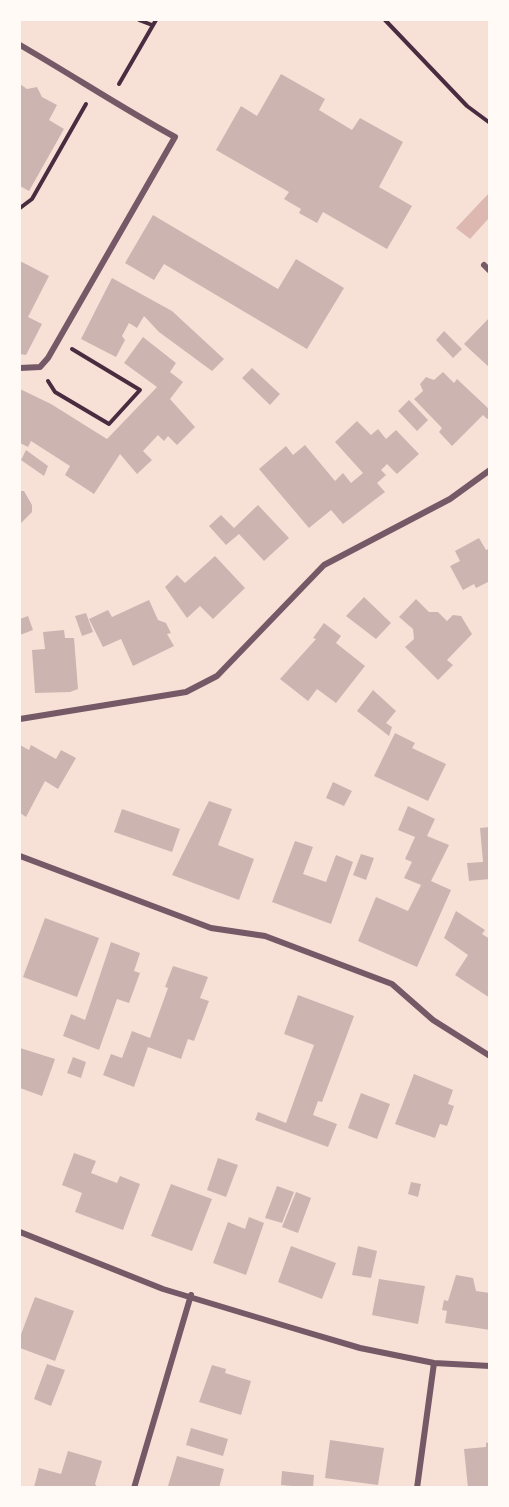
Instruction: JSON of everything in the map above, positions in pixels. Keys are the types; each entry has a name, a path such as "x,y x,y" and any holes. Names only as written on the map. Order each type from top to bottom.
{"street":[{"path":"20,45 175,137 59,341 40,367 20,368"},
{"path":"484,265 489,271"},
{"path":"20,719 186,692 217,676 324,565 450,499 489,470"},
{"path":"20,856 211,928 265,936 392,984 434,1020 489,1056"},
{"path":"20,1232 163,1288 360,1348 434,1363 489,1366"},
{"path":"134,1488 191,1295"},
{"path":"417,1488 434,1363"}],"path":[{"path":"139,20 152,26"},
{"path":"111,99 156,20"},
{"path":"385,20 467,106 489,123"},
{"path":"20,208 32,199 94,88"},
{"path":"40,367 55,392 108,424 140,390 59,341"}],"shaded area":[{"path":"489,193 489,218 470,239 456,228"}],"building":[{"path":"281,74 325,99 319,110 352,130 360,118 403,142 379,187 412,206 387,249 323,212 317,223 299,213 301,209 284,199 289,192 216,150 241,106 257,116"},
{"path":"20,84 27,89 37,87 42,97 57,105 49,120 64,129 29,191 20,186"},
{"path":"153,215 278,289 296,259 344,288 307,349 164,264 154,280 125,263"},
{"path":"20,261 49,276 28,317 42,324 26,355 20,354"},
{"path":"112,278 172,311 224,359 212,371 159,332 144,316 137,328 129,323 122,336 125,340 116,357 81,339"},
{"path":"490,317 490,368 464,344"},
{"path":"444,331 462,349 453,358 436,340"},
{"path":"143,337 176,363 170,372 183,382 170,399 195,427 177,445 168,436 164,441 158,435 143,451 152,460 137,474 120,454 94,494 65,475 70,466 31,441 28,447 20,443 20,389 51,404 107,439 157,387 124,363"},
{"path":"252,368 280,394 270,405 242,378"},
{"path":"443,372 454,383 457,379 490,410 490,417 487,419 483,415 452,446 439,432 442,428 414,399 423,391 420,384 426,377 434,380"},
{"path":"409,400 428,420 417,431 398,411"},
{"path":"357,421 371,435 378,429 386,439 396,430 419,454 397,474 387,464 381,470 386,475 377,483 385,492 343,524 331,510 309,528 259,469 286,446 293,455 305,445 335,481 343,473 351,483 363,473 335,442"},
{"path":"26,450 48,466 44,476 21,460"},
{"path":"20,491 24,491 32,505 32,512 20,524"},
{"path":"258,505 289,538 264,561 239,534 226,545 209,526 221,515 234,528"},
{"path":"479,538 486,550 490,548 490,581 476,588 474,584 463,590 450,566 460,561 455,551"},
{"path":"215,556 245,588 213,619 200,606 187,618 165,587 177,575 185,583"},
{"path":"364,597 391,623 376,639 346,616"},
{"path":"416,599 429,612 438,612 447,621 453,615 461,616 472,634 447,660 453,665 438,680 405,647 414,639 413,629 399,617"},
{"path":"149,600 158,620 166,623 171,633 167,634 174,646 133,666 121,639 103,647 89,619 108,610 112,617"},
{"path":"86,613 93,632 82,636 75,616"},
{"path":"28,616 33,630 20,635 20,619"},
{"path":"324,623 341,636 336,643 365,666 336,703 317,689 308,701 280,679 316,639 313,638"},
{"path":"64,630 65,638 74,638 78,689 70,692 35,693 32,650 45,649 43,632"},
{"path":"373,690 396,711 386,723 392,727 389,736 357,711"},
{"path":"395,733 415,743 412,748 446,764 428,801 374,776"},
{"path":"20,745 29,750 31,745 56,759 61,750 76,758 58,789 45,781 26,817 20,813"},
{"path":"333,782 352,791 344,806 326,798"},
{"path":"209,801 232,809 218,845 254,859 239,900 172,875"},
{"path":"408,806 435,819 427,836 449,845 431,881 451,890 417,967 358,941 376,897 408,911 421,885 404,878 412,862 405,859 415,837 398,830"},
{"path":"122,809 180,829 172,852 114,832"},
{"path":"490,827 490,879 469,881 467,863 483,862 480,828"},
{"path":"295,841 313,847 303,874 326,882 336,855 353,862 331,924 272,902"},
{"path":"361,854 374,858 366,880 353,875"},
{"path":"456,911 485,930 482,934 490,939 490,998 455,975 468,955 444,938"},
{"path":"45,918 99,938 77,997 23,977"},
{"path":"111,942 140,953 134,971 140,973 129,1003 117,999 99,1050 63,1036 71,1014 85,1020"},
{"path":"173,966 208,977 200,998 209,1001 194,1041 188,1039 181,1059 148,1047 134,1087 103,1075 111,1054 122,1058 132,1031 150,1038 168,988 165,987"},
{"path":"298,995 354,1016 322,1102 318,1101 313,1115 337,1124 328,1147 255,1120 258,1112 286,1123 314,1045 284,1034"},
{"path":"20,1048 55,1059 42,1096 20,1088"},
{"path":"73,1057 86,1062 81,1078 67,1073"},
{"path":"414,1074 453,1090 448,1104 454,1106 447,1126 440,1124 435,1138 395,1124"},
{"path":"361,1093 390,1104 377,1139 348,1128"},
{"path":"74,1153 96,1161 91,1173 117,1183 120,1176 140,1184 123,1230 75,1212 82,1193 62,1185"},
{"path":"218,1158 238,1165 226,1197 207,1190"},
{"path":"411,1182 421,1184 418,1197 408,1194"},
{"path":"171,1184 212,1199 192,1251 151,1236"},
{"path":"277,1186 294,1192 282,1223 265,1218"},
{"path":"296,1192 311,1198 298,1233 282,1227"},
{"path":"249,1217 264,1223 246,1275 213,1263 228,1222 245,1229"},
{"path":"291,1246 336,1263 322,1299 278,1282"},
{"path":"358,1246 377,1251 371,1278 352,1275"},
{"path":"456,1275 473,1278 476,1291 490,1293 490,1330 445,1323 447,1311 442,1310 444,1300 448,1301"},
{"path":"379,1279 425,1286 418,1324 372,1315"},
{"path":"35,1297 74,1311 55,1361 20,1348 20,1337"},
{"path":"47,1364 65,1370 51,1406 34,1399"},
{"path":"212,1365 226,1369 225,1373 251,1381 241,1415 199,1402"},
{"path":"191,1428 228,1439 223,1456 186,1445"},
{"path":"330,1440 384,1448 378,1485 325,1478"},
{"path":"490,1442 490,1488 468,1488 464,1449 486,1447 486,1443"},
{"path":"68,1451 102,1461 95,1484 98,1488 34,1487 39,1468 61,1474"},
{"path":"177,1456 224,1469 219,1488 168,1486"},
{"path":"282,1471 314,1475 313,1488 281,1485"}]}
